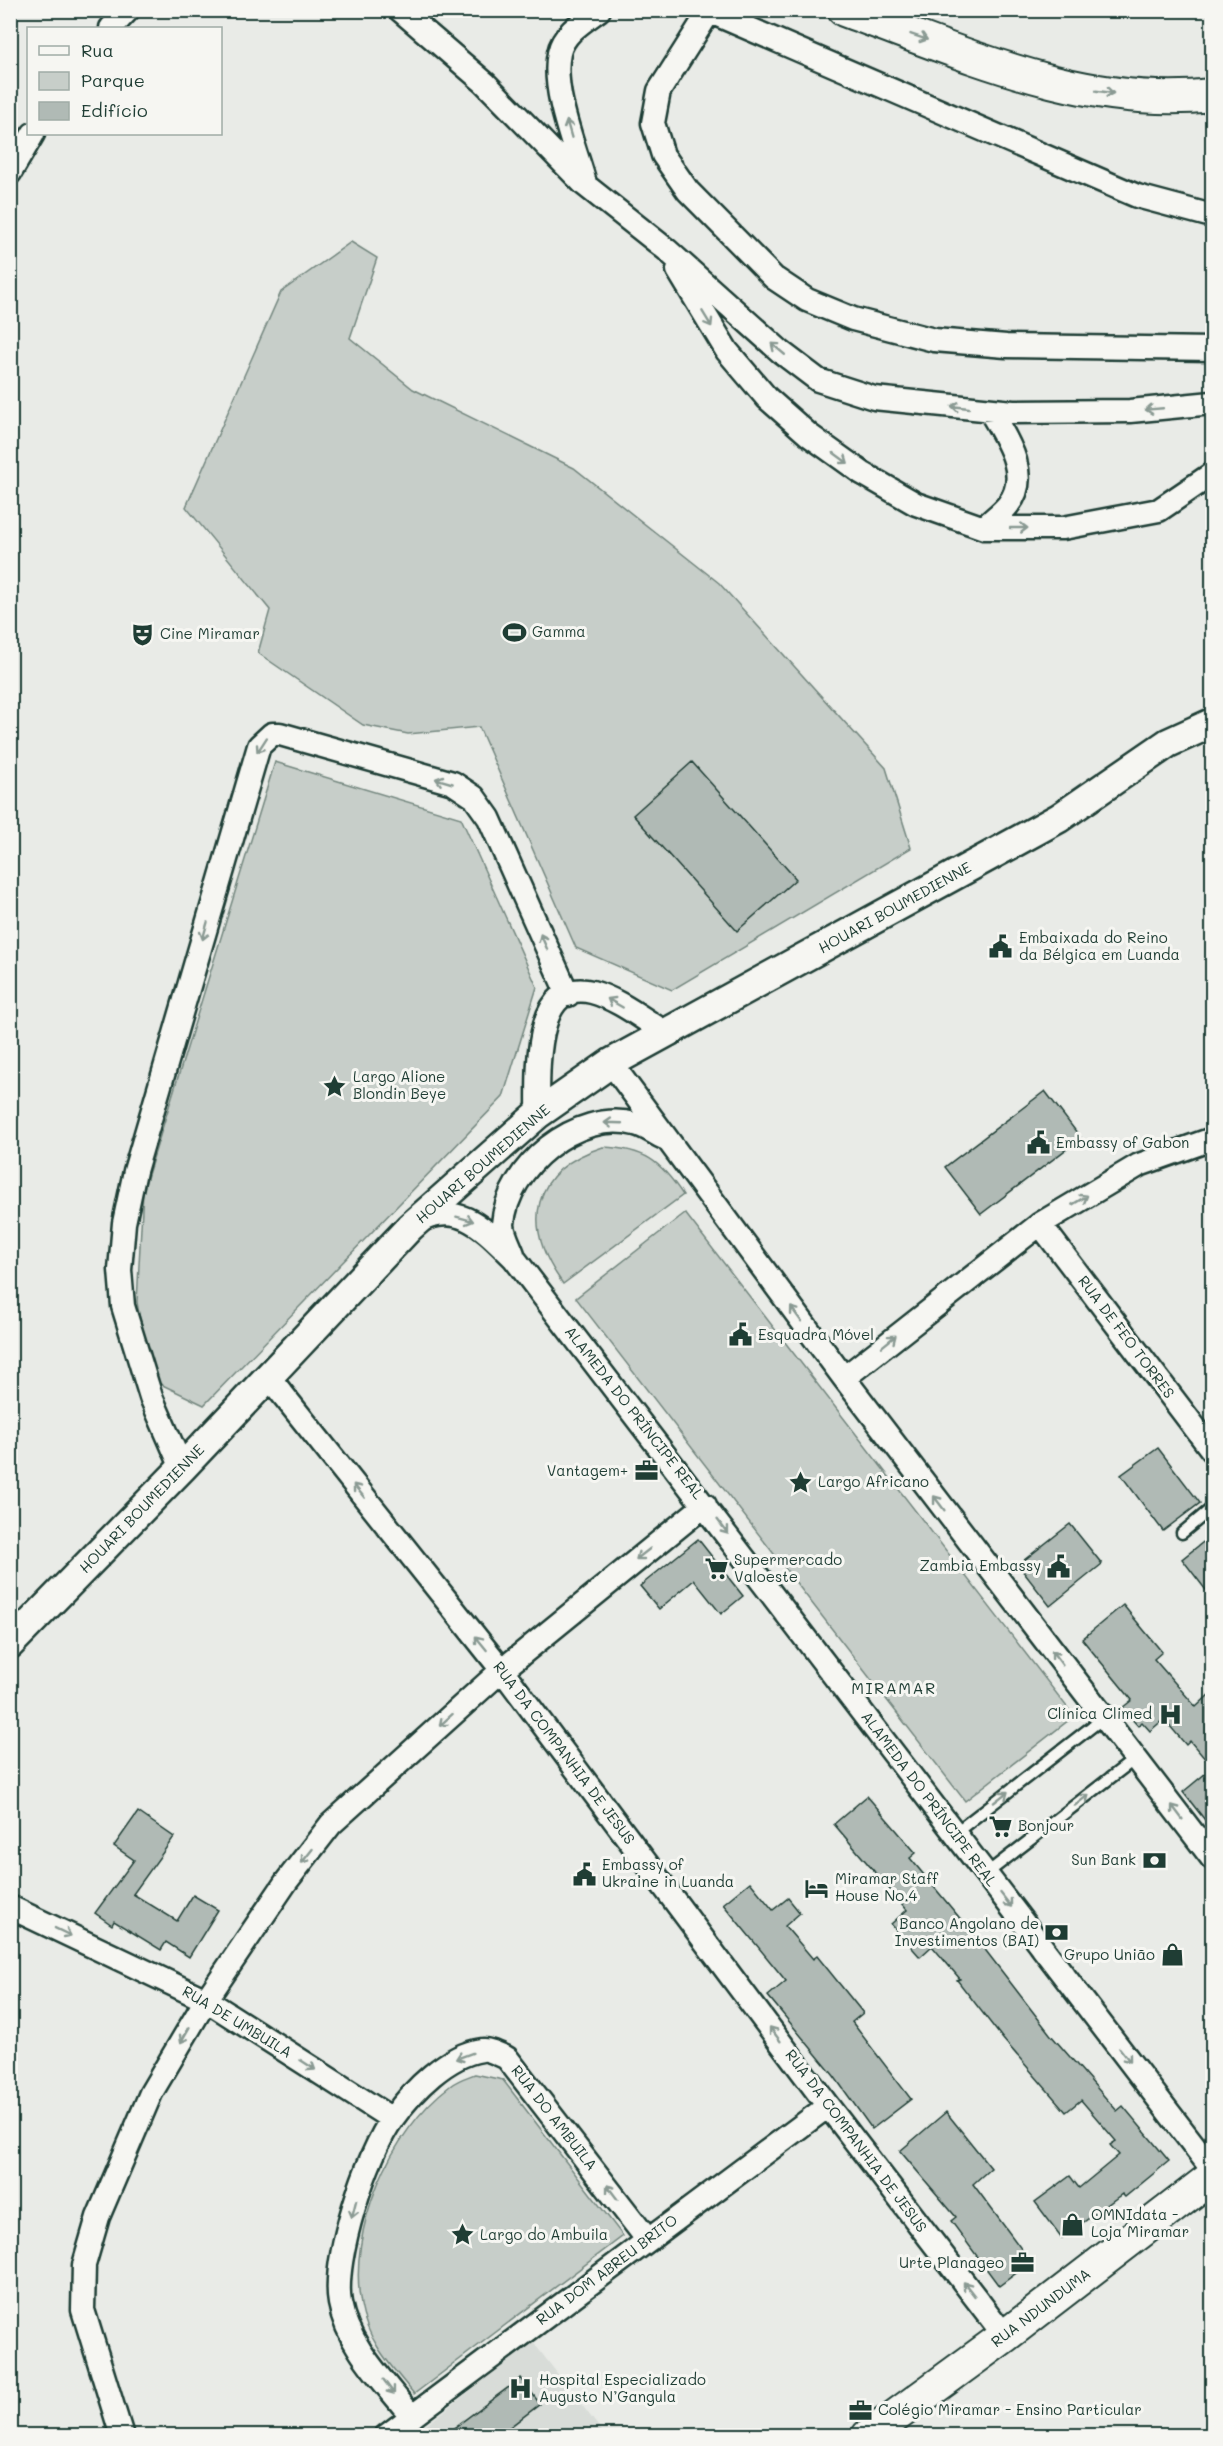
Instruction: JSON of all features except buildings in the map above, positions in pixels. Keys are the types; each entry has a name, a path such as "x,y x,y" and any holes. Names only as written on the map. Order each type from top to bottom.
{"main road":[{"path":"844,10 1039,78 1098,91 1152,98 1212,95"},
{"name":"RUA NDUNDUMA","path":"868,2436 1005,2336 1212,2177"},
{"name":"RUA NDUNDUMA","path":"903,2436 1212,2202"}],"street":[{"path":"112,27 128,10"},
{"path":"400,10 485,83 585,185 667,250 781,352 818,380 874,398 990,411 1130,411 1212,403"},
{"path":"585,185 562,101 559,52 573,30 599,10"},
{"path":"1212,216 1137,196 707,11 659,91 653,123 663,155 688,191 774,278 799,294 853,318 934,340 1006,346 1212,349"},
{"path":"10,173 32,135"},
{"path":"667,250 727,351 767,398 801,428 862,473 916,504 984,528 1063,528 1159,510 1212,474"},
{"path":"984,528 1009,504 1018,484 1016,458 990,411"},
{"name":"HOUARI BOUMEDIENNE","path":"10,1644 182,1468 410,1227 537,1114 611,1063 1059,818 1168,743 1212,723"},
{"path":"182,1468 151,1396 123,1306 120,1269 124,1223 135,1171 259,746 272,734 280,734 453,783 474,797 489,818 568,995"},
{"path":"537,1114 542,1030 552,1006 568,995 590,992 604,996 666,1033"},
{"name":"ALAMEDA DO PRÍNCIPE REAL","path":"611,1063 844,1378 1212,1858"},
{"name":"ALAMEDA DO PRÍNCIPE REAL","path":"514,1258 503,1227 508,1196 524,1171 544,1151 571,1133 603,1123 635,1124 668,1140"},
{"path":"844,1378 1040,1224 1139,1165 1212,1139"},
{"name":"ALAMEDA DO PRÍNCIPE REAL","path":"410,1227 427,1217 449,1214 478,1222 514,1258 1212,2169"},
{"name":"RUA DE FEO TORRES","path":"1040,1224 1212,1450"},
{"name":"RUA DA COMPANHIA DE JESUS","path":"268,1376 502,1670 828,2106 1005,2336"},
{"path":"122,2436 83,2310 84,2265 98,2217 151,2093 206,2000 286,1882 331,1824 502,1670 705,1505"},
{"name":"RUA DE UMBUILA","path":"10,1907 206,2000 392,2119"},
{"name":"RUA DO AMBUILA","path":"412,2417 350,2336 340,2303 337,2271 359,2188 392,2119 419,2088 458,2056 484,2049 507,2058 647,2239"},
{"name":"RUA DOM ABREU BRITO","path":"386,2436 828,2106"}],"lane":[{"path":"1182,1533 1212,1508"},
{"path":"955,1833 1103,1718"},
{"path":"986,1874 1136,1758"}],"shaded area":[{"name":"Hospital Especializado Augusto N’Gangula","path":"533,2342 605,2435 412,2436"}],"green space":[{"name":"Gamma","path":"351,242 377,258 350,338 413,389 574,468 719,583 886,768 911,848 672,990 576,948 479,727 408,734 363,725 258,653 270,610 186,507 281,292"},
{"path":"275,762 461,818 537,987 503,1097 204,1405 150,1379 137,1302 143,1191"},
{"path":"603,1147 630,1150 650,1159 667,1173 683,1195 563,1284 541,1241 538,1221 540,1202 547,1185 560,1170 579,1157"},
{"path":"685,1213 1074,1716 965,1801 576,1298"},
{"path":"475,2074 503,2080 623,2236 414,2394 382,2353 364,2318 358,2276 361,2245 367,2215 378,2184 392,2155 409,2129 428,2105 450,2086"}],"place":[{"name":"Gamma","path":"514,632"},
{"name":"Cine Miramar","path":"142,634"},
{"name":"Embaixada do Reino da Bélgica em Luanda","path":"1001,947"},
{"name":"Largo Alione Blondin Beye","path":"335,1086"},
{"name":"Embassy of Gabon","path":"1038,1143"},
{"name":"Esquadra Móvel","path":"740,1335"},
{"name":"Vantagem+","path":"646,1471"},
{"name":"Largo Africano","path":"800,1482"},
{"name":"Zambia Embassy","path":"1059,1566"},
{"name":"Supermercado Valoeste","path":"716,1569"},
{"name":"Clínica Climed","path":"1170,1714"},
{"name":"Bonjour","path":"1000,1826"},
{"name":"Sun Bank","path":"1154,1860"},
{"name":"Embassy of Ukraine in Luanda","path":"584,1874"},
{"name":"Miramar Staff House No.4","path":"817,1888"},
{"name":"Banco Angolano de Investimentos (BAI)","path":"1057,1933"},
{"name":"Grupo União","path":"1173,1955"},
{"name":"OMNIdata - Loja Miramar","path":"1073,2224"},
{"name":"Largo do Ambuila","path":"462,2235"},
{"name":"Urte Planageo","path":"1022,2263"},
{"name":"Hospital Especializado Augusto N’Gangula","path":"521,2389"},
{"name":"Colégio Miramar - Ensino Particular","path":"860,2410"}],"district":[{"name":"MIRAMAR","path":"894,1688"}]}
